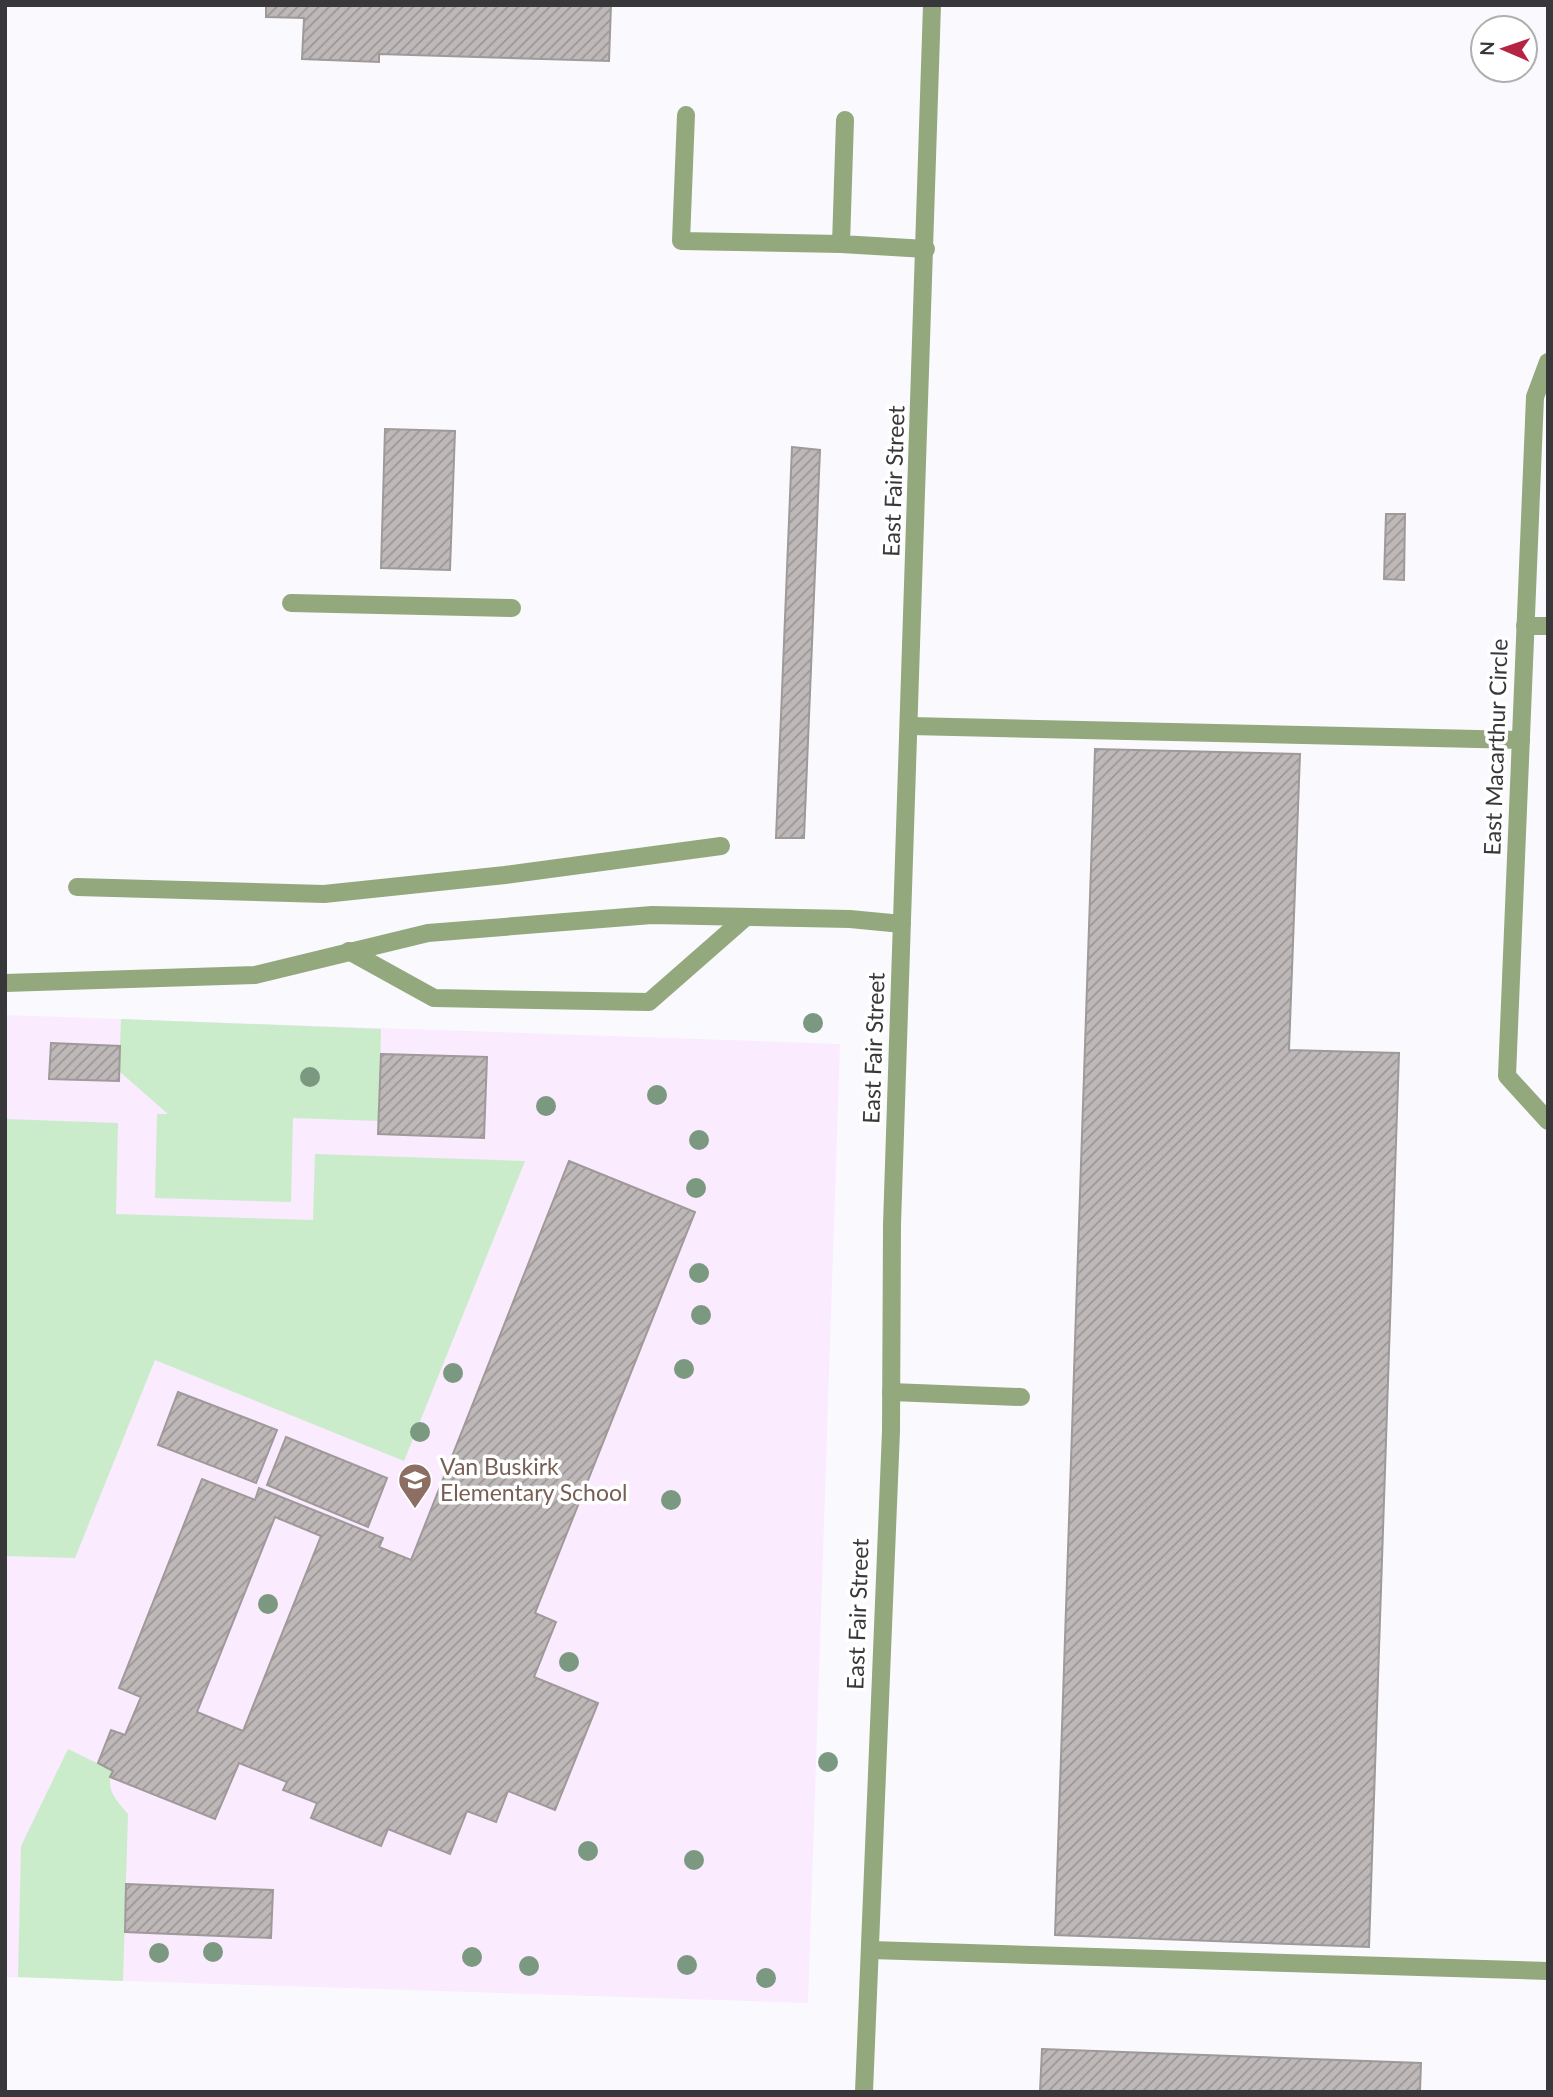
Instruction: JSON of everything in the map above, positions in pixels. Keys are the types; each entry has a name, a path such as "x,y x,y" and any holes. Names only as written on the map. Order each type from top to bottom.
{"street":[{"name":"East Fair Street","path":"864,2092 891,1392 892,1225 932,5"},
{"path":"686,115 681,241 841,244 926,249"},
{"path":"841,244 845,120"},
{"name":"East Macarthur Circle","path":"1548,362 1535,397 1507,1076 1548,1121"},
{"path":"291,603 512,608"},
{"path":"1525,626 1548,626"},
{"path":"910,726 1521,740"},
{"path":"77,887 324,894 505,875 721,846"},
{"path":"5,983 255,975 349,951 441,932 652,915 850,919 902,924"},
{"path":"349,951 434,998 649,1002 746,917"},
{"path":"891,1392 1021,1397"},
{"path":"870,1950 1548,1971"}],"shaded area":[{"name":"Van Buskirk Elementary School","path":"5,1015 840,1044 808,2003 5,1977"}],"green space":[{"path":"121,1019 381,1029 379,1121 293,1118 291,1202 155,1198 157,1114 168,1114 119,1071"},
{"path":"5,1119 118,1123 116,1214 313,1220 315,1154 525,1161 404,1461 155,1360 75,1558 5,1556"},
{"path":"68,1749 113,1771 111,1789 128,1814 123,1981 18,1977 21,1846"}],"building":[{"path":"266,5 611,5 609,61 379,54 379,62 302,59 304,18 266,17"},
{"path":"385,429 455,431 450,570 381,568"},
{"path":"792,447 820,450 804,838 776,838"},
{"path":"1386,514 1405,514 1404,580 1384,579"},
{"path":"1095,749 1300,754 1289,1050 1399,1053 1369,1947 1055,1935"},
{"path":"51,1043 120,1046 119,1081 49,1079"},
{"path":"381,1054 487,1057 484,1138 378,1134"},
{"path":"569,1161 695,1212 535,1613 556,1622 534,1677 598,1703 555,1810 508,1791 496,1822 467,1811 450,1854 388,1829 381,1846 311,1818 317,1803 283,1790 287,1782 239,1763 215,1819 110,1777 113,1771 98,1763 111,1730 125,1735 141,1697 119,1688 202,1479 255,1500 259,1488 383,1538 379,1547 411,1560","holes":["275,1517 321,1536 243,1731 197,1712"]},
{"path":"178,1392 277,1430 256,1483 158,1445"},
{"path":"286,1437 387,1478 368,1527 267,1485"},
{"path":"126,1884 273,1890 271,1938 125,1932"},
{"path":"1042,2049 1421,2063 1420,2092 1040,2092"}],"place":[{"name":"Van Buskirk Elementary School","path":"415,1510"}]}
